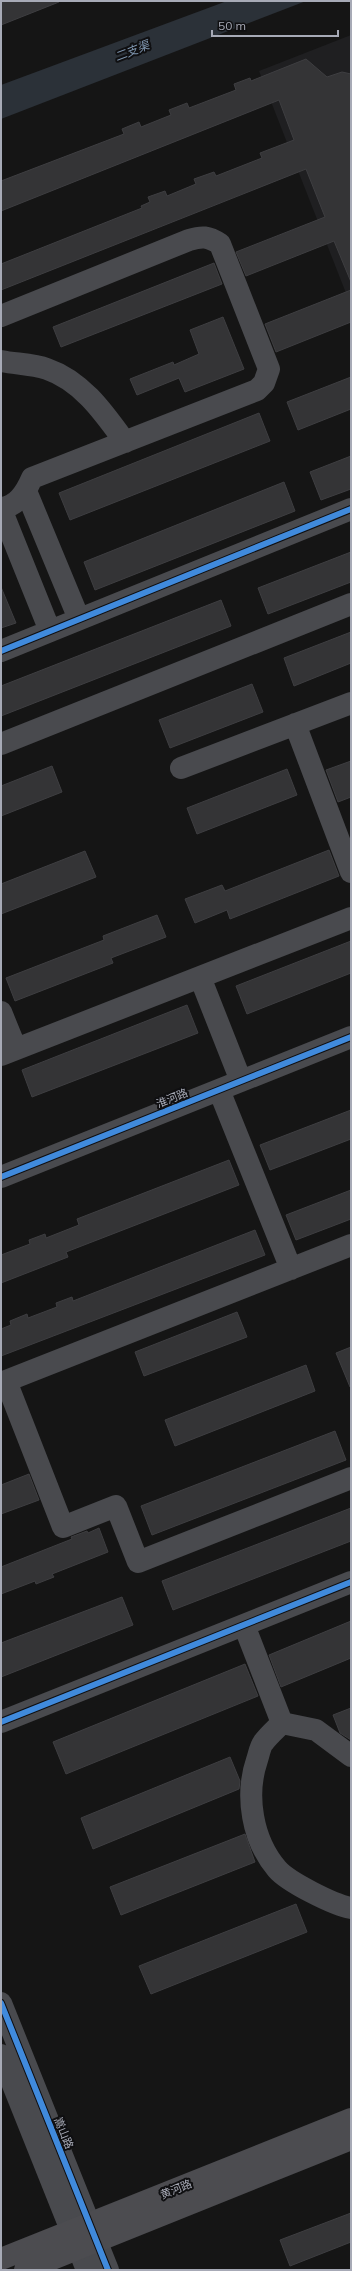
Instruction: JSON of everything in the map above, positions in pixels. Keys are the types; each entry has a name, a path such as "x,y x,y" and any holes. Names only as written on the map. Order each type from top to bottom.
{"main road":[{"name":"黄河路","path":"25,2270 84,2236 351,2118"},
{"name":"黄河路","path":"1,2259 84,2236 351,2139"}],"street":[{"path":"1,316 200,237 210,237 220,244 269,369 264,383 256,390 32,478 26,491 8,508 1,509 50,631"},
{"path":"1,361 47,369 75,384 103,410 125,442"},
{"path":"26,491 79,620"},
{"path":"1,651 351,509"},
{"path":"1,744 351,604"},
{"path":"181,768 351,702"},
{"path":"295,724 351,872"},
{"path":"1,1012 8,1052 351,918"},
{"path":"200,977 241,1081"},
{"name":"淮河路","path":"1,1177 351,1037"},
{"path":"219,1090 291,1269"},
{"path":"351,1245 6,1381 63,1526 116,1506 138,1562 351,1478"},
{"path":"1,1722 351,1582"},
{"path":"244,1625 282,1723"},
{"path":"282,1723 316,1730 351,1756"},
{"path":"282,1723 262,1743 251,1776 252,1805 258,1834 265,1852 278,1870 312,1893 351,1908"},
{"name":"嵩山路","path":"1,2003 84,2236 87,2270"},
{"name":"嵩山路","path":"1,2055 84,2236 108,2270"}],"shaded area":[{"path":"351,35 351,306 259,71"}],"water":[{"name":"二支渠","path":"227,1 306,1 1,119 1,85"}],"building":[{"path":"1,1 59,1 59,2 1,25"},
{"path":"306,59 327,77 342,72 351,74 351,282 334,241 246,276 236,252 325,217 306,169 1,290 1,264 142,208 141,206 150,202 148,197 165,191 167,196 196,184 194,179 214,172 216,176 262,158 260,153 294,140 279,100 1,211 1,181 124,134 122,129 139,122 141,127 171,115 169,110 187,103 189,108 236,90 234,84 250,78 251,81"},
{"path":"214,263 222,284 61,347 53,327"},
{"path":"351,290 351,322 276,352 265,324"},
{"path":"223,317 244,369 185,392 179,378 137,395 130,379 173,362 174,365 199,354 190,330"},
{"path":"351,377 351,409 298,430 287,402"},
{"path":"259,413 270,441 70,520 59,493"},
{"path":"351,456 351,489 321,500 310,472"},
{"path":"284,482 295,511 95,590 84,562"},
{"path":"351,552 351,582 268,614 258,588"},
{"path":"1,587 16,623 1,628"},
{"path":"221,600 231,626 1,716 1,686"},
{"path":"351,632 351,663 294,686 284,658"},
{"path":"252,684 263,712 170,748 159,720"},
{"path":"351,761 351,797 338,802 326,770"},
{"path":"52,766 62,792 1,816 1,786"},
{"path":"287,769 297,795 197,834 187,808"},
{"path":"329,850 339,876 230,919 227,910 195,923 185,899 222,885 225,891"},
{"path":"85,851 96,877 1,914 1,884"},
{"path":"157,915 166,937 111,958 113,963 15,1001 6,978 104,940 103,936"},
{"path":"351,941 351,973 247,1014 236,986"},
{"path":"187,1005 198,1033 32,1097 22,1070"},
{"path":"351,1110 351,1139 270,1170 260,1145"},
{"path":"229,1160 239,1185 66,1252 68,1257 1,1283 1,1255 30,1244 29,1240 45,1234 46,1238 79,1225 77,1219"},
{"path":"351,1190 351,1219 296,1240 286,1215"},
{"path":"255,1230 265,1255 1,1356 1,1329 11,1325 10,1321 27,1314 28,1318 57,1307 56,1303 72,1297 73,1301"},
{"path":"237,1312 247,1337 144,1376 135,1352"},
{"path":"351,1347 351,1387 350,1387 336,1353"},
{"path":"306,1365 315,1391 175,1446 165,1420"},
{"path":"335,1431 346,1460 152,1535 141,1506"},
{"path":"29,1474 39,1500 1,1514 1,1485"},
{"path":"351,1508 351,1541 173,1610 162,1581"},
{"path":"99,1528 108,1552 52,1574 54,1577 36,1584 35,1581 1,1594 1,1567 72,1539 71,1537 87,1531 88,1533"},
{"path":"122,1597 133,1625 1,1677 1,1643"},
{"path":"351,1621 351,1658 281,1687 269,1655"},
{"path":"245,1664 258,1696 66,1774 53,1742"},
{"path":"351,1708 351,1740 340,1733 333,1715"},
{"path":"230,1757 240,1781 239,1789 93,1849 81,1818"},
{"path":"245,1834 255,1862 121,1915 110,1887"},
{"path":"296,1904 307,1932 151,1994 139,1966"},
{"path":"351,2213 351,2242 290,2266 280,2240"}],"cycle path":[{"path":"1,651 351,509"},
{"path":"1,1177 351,1037"},
{"path":"1,1722 351,1582"},
{"path":"1,2003 108,2270"}]}
